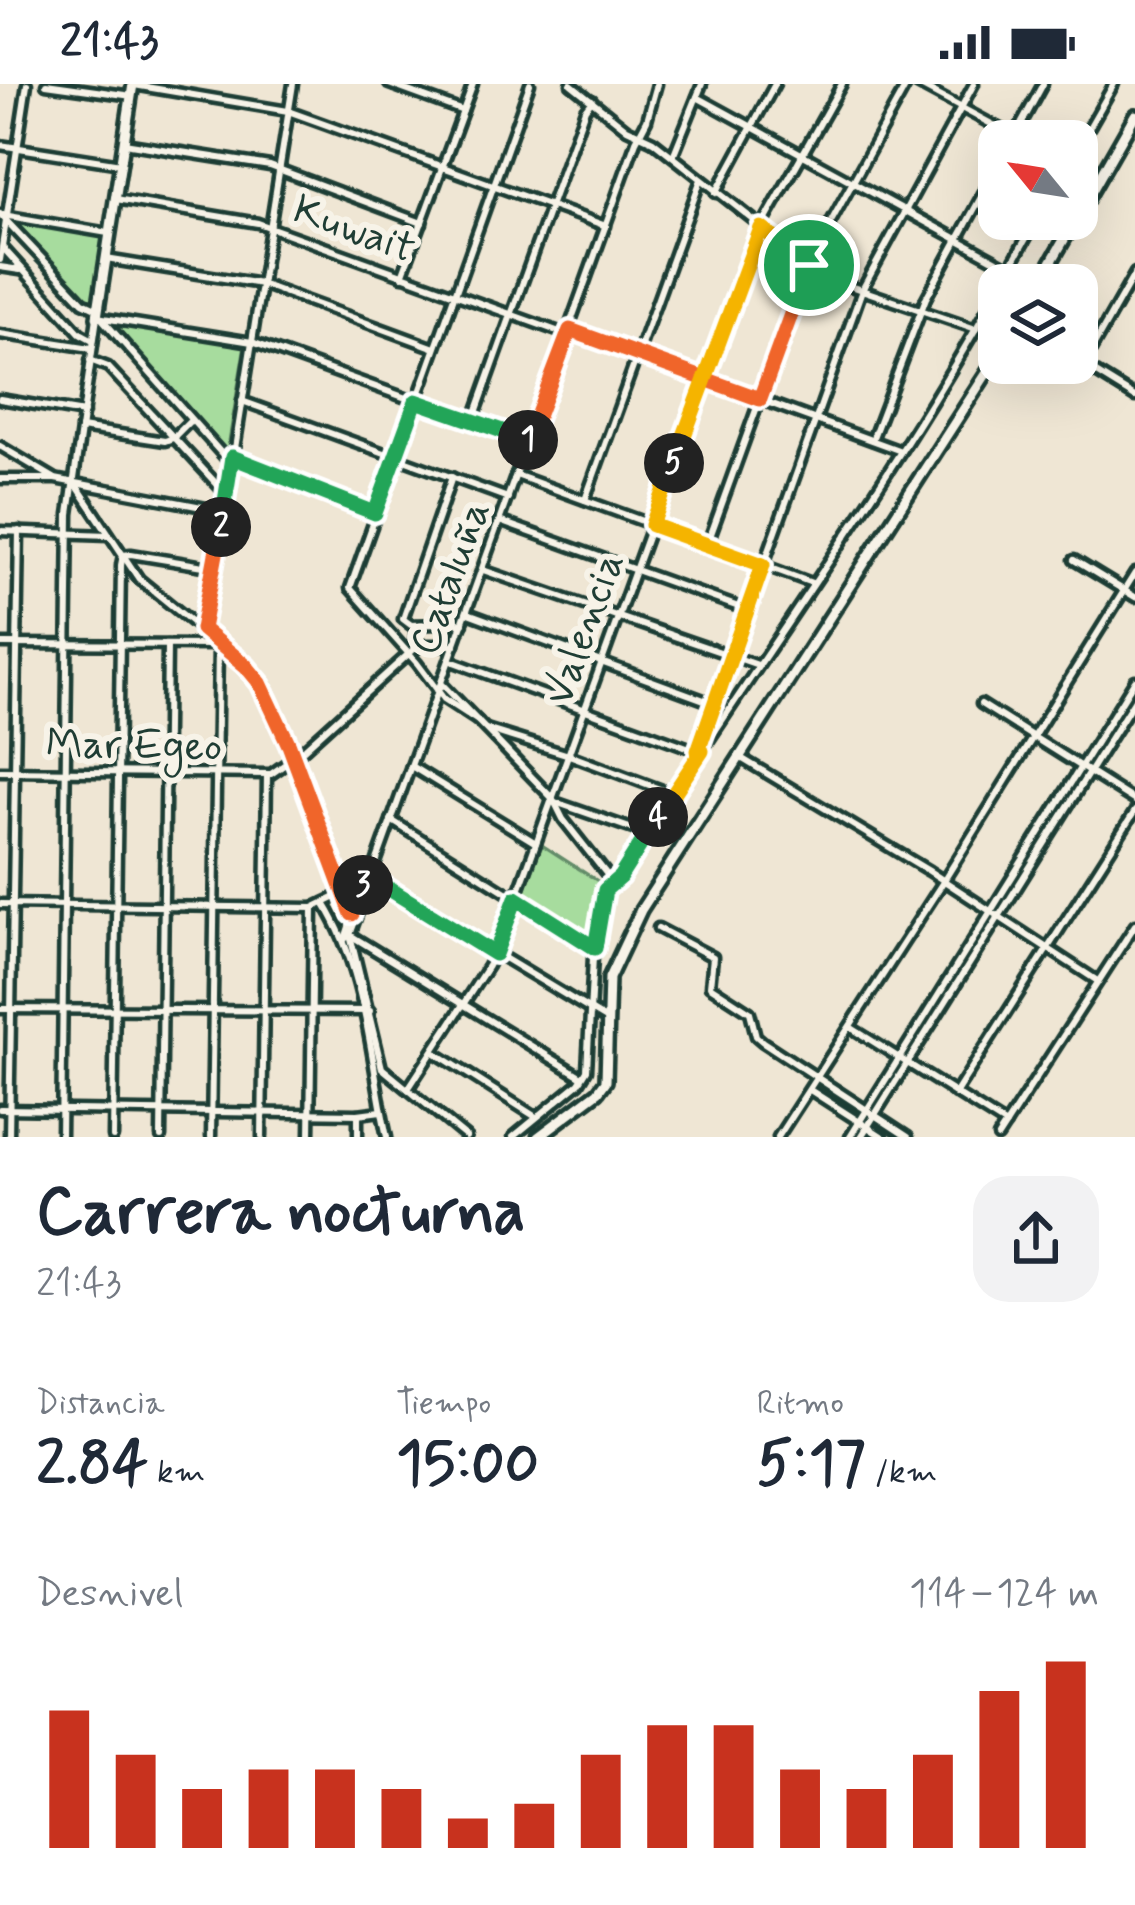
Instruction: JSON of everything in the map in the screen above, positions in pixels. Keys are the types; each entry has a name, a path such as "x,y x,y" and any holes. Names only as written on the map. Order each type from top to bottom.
{"street":[{"path":"24,271 0,264 2,216 27,84"},
{"path":"46,84 133,88 288,111 606,226"},
{"path":"202,629 216,568 293,84"},
{"path":"388,84 463,111"},
{"path":"402,276 473,84"},
{"path":"530,84 350,587 440,688 554,800 562,819 612,881"},
{"path":"572,84 673,156 809,265 862,290 976,329"},
{"name":"Cataluña","path":"368,879 657,84"},
{"path":"673,156 702,84"},
{"path":"716,193 775,84"},
{"name":"Valencia","path":"407,1090 495,954 761,228 842,84"},
{"path":"706,545 809,265 907,84"},
{"path":"917,84 982,120"},
{"path":"700,751 862,290 974,84"},
{"path":"1026,120 1043,84"},
{"path":"1094,120 1114,84"},
{"path":"61,1137 69,532 92,344 133,88"},
{"path":"697,97 1003,264"},
{"path":"473,422 592,100"},
{"path":"1098,180 1135,115"},
{"path":"124,143 278,170 422,223"},
{"path":"0,145 121,164"},
{"path":"584,500 700,181"},
{"name":"Kuwait","path":"116,199 269,227 902,451"},
{"path":"872,440 921,309 978,201"},
{"path":"2,216 110,233"},
{"path":"2,216 232,460 375,513"},
{"path":"2,246 92,344"},
{"path":"106,259 261,284 435,348"},
{"path":"1135,273 1085,361 1088,368 1135,397"},
{"path":"99,315 252,342 527,442"},
{"path":"512,1137 583,1078 588,1065 595,948 603,897 612,881 620,877 902,451 978,325"},
{"path":"0,334 92,344"},
{"path":"90,360 105,364 226,494"},
{"path":"538,1137 603,1087 609,1066 609,978 632,926 980,384"},
{"path":"0,400 84,413"},
{"path":"242,400 508,498"},
{"path":"81,428 165,441 190,420"},
{"path":"0,446 55,479"},
{"path":"516,475 812,583"},
{"path":"413,625 403,620 407,599 452,477"},
{"path":"0,479 55,479 224,511"},
{"path":"74,484 139,578 254,674 294,758 352,914"},
{"path":"501,521 747,610"},
{"path":"0,531 110,536"},
{"path":"9,1137 5,1108 20,531"},
{"path":"123,555 216,568"},
{"path":"113,1137 123,555"},
{"path":"1074,560 1135,598"},
{"path":"484,570 758,665"},
{"path":"778,1137 1135,573"},
{"path":"468,613 715,704"},
{"path":"388,632 413,625 464,623"},
{"path":"412,652 413,625"},
{"path":"0,644 218,645"},
{"path":"161,1137 167,645"},
{"path":"211,1137 218,645"},
{"path":"262,1137 267,775 294,758 412,652 455,645"},
{"path":"450,661 700,751"},
{"path":"861,1137 870,1112 902,1061 999,918 1135,680"},
{"path":"902,1061 988,912 1135,698"},
{"path":"981,704 1135,801"},
{"path":"486,729 674,794"},
{"path":"741,758 1096,980"},
{"path":"410,765 536,843"},
{"name":"Mar Egeo","path":"0,771 267,775"},
{"path":"554,800 647,834"},
{"path":"955,1094 1135,811"},
{"path":"391,820 595,948"},
{"path":"368,879 607,1020"},
{"path":"0,904 313,908 368,879"},
{"path":"344,946 368,879"},
{"path":"368,879 350,934 387,1137"},
{"path":"324,903 367,1011"},
{"path":"310,1137 313,908"},
{"path":"998,1137 1135,925"},
{"path":"658,928 713,956 710,986 750,1012 760,1039 908,1137"},
{"path":"350,934 583,1078"},
{"path":"0,1009 367,1011"},
{"path":"850,1027 1006,1126"},
{"path":"434,1052 536,1118"},
{"path":"378,1069 466,1137"},
{"path":"810,1090 883,1137"},
{"path":"5,1108 381,1111"},
{"path":"358,1114 358,1137"},
{"path":"850,1137 863,1125"}],"green space":[{"path":"7,216 106,235 97,308 91,307"},
{"path":"110,323 245,344 227,453"},
{"path":"542,845 604,885 595,906 592,942 523,896"}],"route":[{"path":"809,265 760,399 706,378 570,330 527,442 416,401 375,513 232,457 202,629 260,683 289,745 352,914 364,880 370,877 495,954 516,898 595,948 605,890 622,874 702,751 698,751 763,565 652,525 665,482 674,463 706,378 756,237 761,228 809,265"}]}
